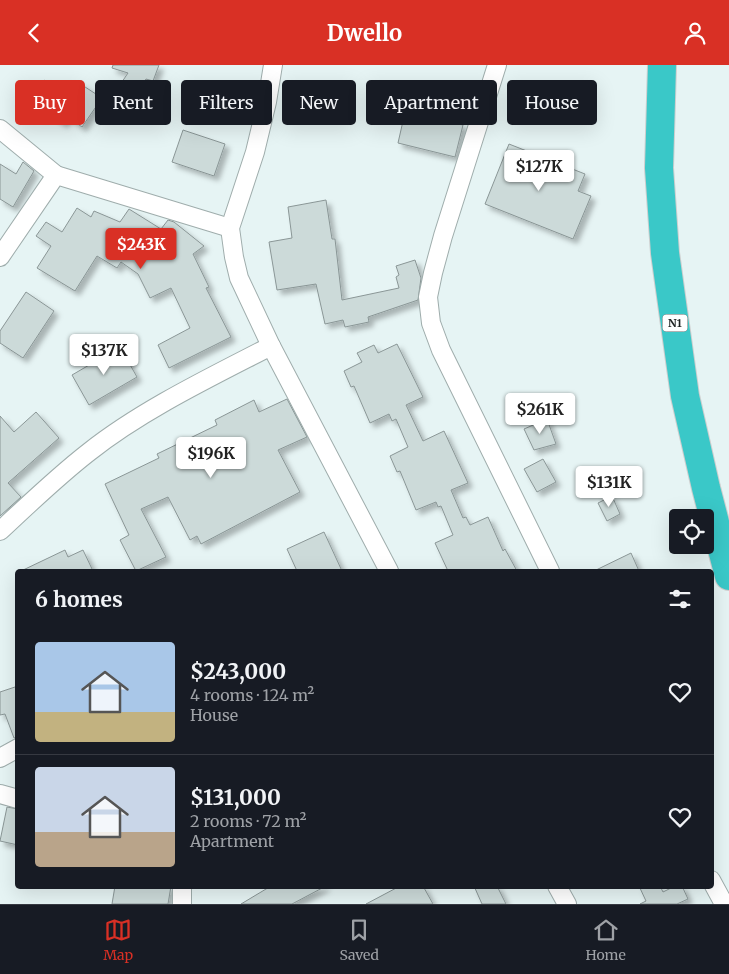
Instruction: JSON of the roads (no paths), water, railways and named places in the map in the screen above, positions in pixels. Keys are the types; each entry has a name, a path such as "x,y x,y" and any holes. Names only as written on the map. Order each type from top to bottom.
{"highway":[{"name":"N1","path":"662,65 660,168 665,253 685,397 729,576"}],"street":[{"path":"273,65 267,102 255,152 230,228 234,257 239,278 270,346 388,569"},
{"path":"497,65 443,236 428,297 431,323 440,350 549,569"},
{"path":"0,129 56,175 230,228"},
{"path":"0,257 56,175"},
{"path":"0,531 89,452 124,427 198,384 270,346"},
{"path":"0,758 15,750"},
{"path":"0,794 15,798"},
{"path":"714,886 724,904"},
{"path":"182,889 182,904"},
{"path":"559,889 567,904"}]}
